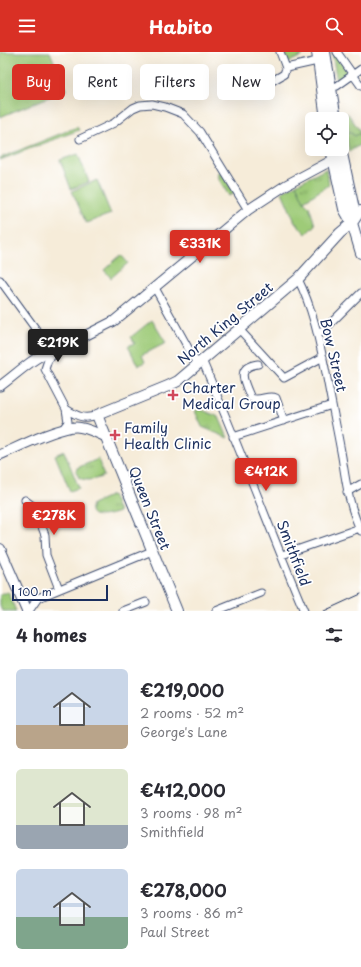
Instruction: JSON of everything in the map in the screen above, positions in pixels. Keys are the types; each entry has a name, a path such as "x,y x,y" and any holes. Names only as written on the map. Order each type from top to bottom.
{"main road":[{"path":"321,56 326,88 326,112"},
{"path":"326,88 334,112"},
{"path":"339,156 350,187 361,253"},
{"path":"339,156 344,210 356,222"},
{"path":"350,187 361,200"},
{"name":"North King Street","path":"97,415 178,381 298,279 340,233 356,222 358,214 361,211"},
{"name":"Queen Street","path":"97,415 177,611"},
{"path":"0,549 28,611"}],"street":[{"path":"275,79 284,74 286,68 280,52"},
{"path":"337,52 361,86"},
{"path":"286,68 321,56"},
{"path":"326,88 337,86 361,69"},
{"path":"80,139 114,123 133,108 140,105 152,104 183,114 200,132 248,210"},
{"path":"0,386 32,362 114,321 248,210 286,185 339,156"},
{"name":"Bow Street","path":"298,279 304,291 318,334 347,492 354,517 360,529"},
{"path":"0,280 55,350"},
{"name":"Smithfield","path":"155,288 199,362 219,400 282,555 296,595 304,611"},
{"path":"318,334 322,332 361,293"},
{"path":"239,329 284,378 323,357"},
{"path":"55,350 48,360 45,369 66,409 68,422 62,430"},
{"path":"258,364 248,366 242,376 248,392 251,398 257,400 270,397 276,398 284,421"},
{"path":"233,437 332,405"},
{"path":"66,409 79,418 88,418 97,415"},
{"path":"0,455 62,430 77,427 106,437"},
{"path":"347,492 361,484"},
{"path":"26,500 33,506 45,535 46,555 59,589"},
{"path":"282,555 360,529"},
{"path":"28,611 38,598 152,551"},
{"path":"220,610 261,593"},
{"path":"21,596 38,598"},
{"path":"123,611 146,602"}],"green space":[{"path":"0,52 50,52 55,64 12,64 12,100 42,100 0,117"},
{"path":"284,52 305,52 302,56 289,62 287,61"},
{"path":"332,52 335,52 349,73 337,82"},
{"path":"349,115 360,131 360,133 355,136 349,132"},
{"path":"77,127 79,130 0,160 0,158"},
{"path":"349,132 355,136 360,133 361,144 349,152"},
{"path":"78,154 89,182 71,189 60,160"},
{"path":"326,169 329,185 304,201 296,184"},
{"path":"221,172 234,193 229,196 218,178 218,174"},
{"path":"97,180 111,214 86,223 72,191"},
{"path":"296,184 304,201 309,206 315,225 306,234 295,222 282,192"},
{"path":"121,255 128,263 111,278 104,270"},
{"path":"152,320 166,343 142,355 145,362 138,366 128,346 135,343 131,337"},
{"path":"200,409 219,417 228,438 202,427 195,411"},
{"path":"64,451 79,488 70,491 55,455"},
{"path":"98,459 104,476 89,480 79,478 76,471 77,468"},
{"path":"112,495 119,512 105,516 95,515 92,513 92,504"},
{"path":"8,592 16,611 2,611 0,606 0,595"}],"tram line":[{"path":"324,611 361,594"}],"place":[{"name":"Charter Medical Group","path":"173,395"},
{"name":"Family Health Clinic","path":"115,435"}]}
